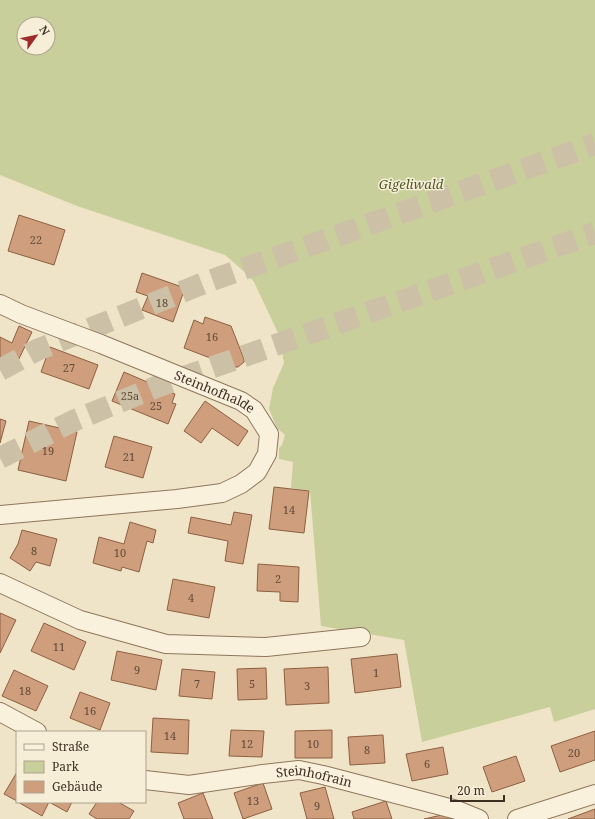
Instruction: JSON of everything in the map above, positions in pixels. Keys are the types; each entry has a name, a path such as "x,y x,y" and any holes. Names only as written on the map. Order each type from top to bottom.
{"street":[{"name":"Steinhofhalde","path":"0,304 21,314 106,346 241,401 254,410 269,434 267,454 257,472 241,484 222,493 79,509 0,515"},
{"path":"0,583 80,620 166,644 266,647 361,637"},
{"path":"0,712 35,731"},
{"name":"Steinhofrain","path":"146,780 189,785 299,770 323,774 457,810 479,819"},
{"path":"517,819 595,794"}],"green space":[{"name":"Gigeliwald","path":"0,0 595,0 595,709 554,722 550,707 422,742 404,640 321,626 310,491 291,488 293,462 279,459 279,448 282,445 285,435 277,428 269,409 273,388 284,363 279,335 254,282 225,255 77,206 0,175"}],"building":[{"path":"19,215 65,230 54,265 8,251"},
{"path":"142,273 185,288 173,322 142,310 148,296 136,292"},
{"path":"205,317 231,326 244,359 244,362 238,367 234,367 184,348 194,320 203,324"},
{"path":"19,326 32,332 12,373 0,368 0,337 12,343"},
{"path":"50,347 98,365 89,389 41,372"},
{"path":"124,372 175,394 172,403 176,404 168,424 112,401"},
{"path":"205,401 248,431 238,446 212,428 201,443 184,431"},
{"path":"0,419 6,421 0,443"},
{"path":"29,421 77,432 66,481 18,470"},
{"path":"114,436 152,447 143,478 105,467"},
{"path":"274,487 309,491 304,533 269,529"},
{"path":"234,512 252,515 243,564 225,561 228,541 188,533 191,517 231,525"},
{"path":"130,522 156,530 153,543 147,541 139,572 122,567 121,571 93,563 99,537 124,544"},
{"path":"22,530 57,539 50,566 36,562 30,571 10,558 18,544"},
{"path":"258,564 299,567 298,602 280,601 280,592 257,591"},
{"path":"173,579 215,587 209,618 167,610"},
{"path":"0,613 16,620 0,653"},
{"path":"44,623 86,642 74,670 31,651"},
{"path":"117,651 162,660 156,690 111,680"},
{"path":"397,654 401,687 355,693 351,659"},
{"path":"328,667 329,703 286,705 284,669"},
{"path":"266,668 267,699 238,700 237,669"},
{"path":"182,669 215,672 212,699 179,696"},
{"path":"14,670 48,686 36,711 2,696"},
{"path":"80,692 110,703 100,730 70,718"},
{"path":"153,718 189,720 188,754 151,752"},
{"path":"231,730 264,731 262,757 229,756"},
{"path":"332,730 332,758 295,758 295,731"},
{"path":"595,731 595,760 560,772 551,746"},
{"path":"383,735 385,763 350,765 348,737"},
{"path":"443,747 448,774 412,781 406,754"},
{"path":"516,756 525,781 492,792 483,767"},
{"path":"16,774 16,800 4,794"},
{"path":"263,783 272,809 243,819 234,793"},
{"path":"325,787 334,819 307,819 300,793"},
{"path":"203,793 213,819 184,819 178,803"},
{"path":"386,801 392,819 354,819 352,812"},
{"path":"20,803 48,803 42,816"},
{"path":"51,803 72,803 67,812"},
{"path":"96,803 120,803 134,811 129,819 97,819 89,814"},
{"path":"595,809 595,819 568,819"},
{"path":"455,812 458,819 424,819"}],"tunnel":[{"path":"0,370 37,350 204,283 595,144"},
{"path":"0,458 73,421 156,387 595,233"}]}
